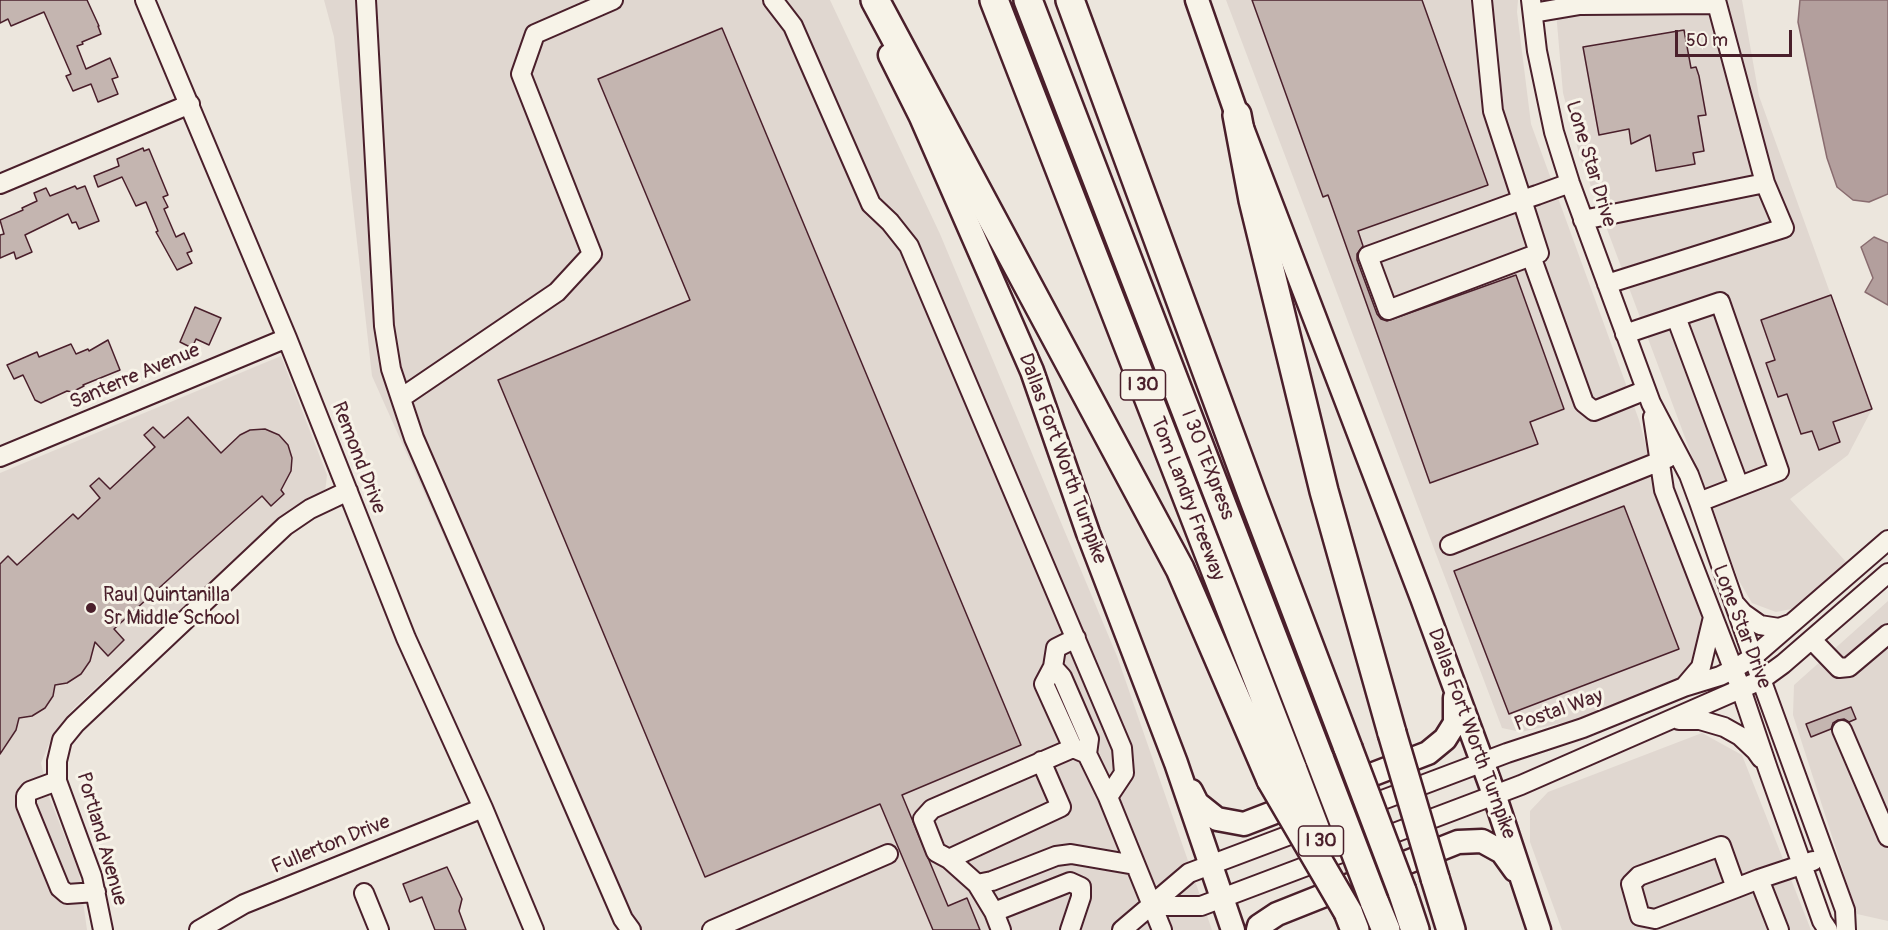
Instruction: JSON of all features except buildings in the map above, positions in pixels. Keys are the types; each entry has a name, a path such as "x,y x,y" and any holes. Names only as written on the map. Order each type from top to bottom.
{"highway":[{"path":"876,0 1180,569 1282,775"},
{"name":"Tom Landry Freeway","path":"994,0 1282,775 1352,921"},
{"name":"I 30 TEXpress","path":"1028,0 1386,930"},
{"path":"1070,0 1415,930"},
{"path":"1237,115 1258,221 1324,491 1392,733 1451,930"}],"main road":[{"name":"Dallas Fort Worth Turnpike","path":"862,0 921,117 1032,371 1088,533 1176,763 1233,930"},
{"name":"Dallas Fort Worth Turnpike","path":"1197,0 1237,115 1418,587 1494,794 1539,930"},
{"path":"1176,763 1197,803 1217,819 1244,824 1428,753 1445,739 1455,723 1454,687"},
{"path":"1258,930 1259,926 1277,914 1458,842 1482,842 1502,852 1521,879"}],"street":[{"name":"Remond Drive","path":"145,0 287,338 405,638 483,808 534,930"},
{"path":"366,0 384,326 391,369 414,438 623,919 631,930"},
{"path":"401,398 557,292 591,254 521,74 535,34 614,0"},
{"path":"773,0 793,26 871,204 890,222 909,246 1122,747 1124,772 1113,790"},
{"path":"1482,0 1493,111 1522,200 1539,253 1388,310 1368,256 1522,200 1570,183"},
{"path":"1532,6 1718,4 1765,183 1784,228 1607,284"},
{"name":"Lone Star Drive","path":"1532,6 1537,51 1554,132 1582,220 1649,397 1689,475 1845,910 1846,930"},
{"path":"0,184 190,104"},
{"path":"1582,220 1765,183"},
{"path":"1531,256 1584,403 1594,411 1649,397"},
{"path":"1625,334 1720,302 1779,471 1699,502"},
{"path":"1676,317 1739,486"},
{"name":"Santerre Avenue","path":"0,457 287,338"},
{"name":"Lone Star Drive","path":"1649,397 1664,490 1742,689 1802,865 1822,921 1828,930"},
{"path":"1450,545 1678,454"},
{"name":"Portland Avenue","path":"103,930 96,892 86,858 57,781 57,761 62,740 75,724 285,526 310,509 348,491"},
{"name":"Postal Way","path":"1129,928 1190,873 1482,762 1583,728 1734,669 1753,657 1888,540"},
{"path":"1152,906 1201,906 1532,780 1742,689 1761,680 1783,664 1888,573"},
{"path":"1736,604 1743,614 1760,625 1779,628 1792,623"},
{"path":"1684,687 1701,667 1713,616"},
{"path":"1812,640 1839,668 1849,667 1888,634"},
{"path":"1001,930 994,912 977,884 949,858 936,852 923,819 932,809 1041,761 1080,751 1089,739 1062,677 1053,667 1056,648 1076,638"},
{"path":"1671,720 1700,720 1724,727 1740,736 1756,751 1768,769"},
{"path":"1842,730 1888,837"},
{"path":"1080,751 1113,790 1135,865 1162,930"},
{"path":"949,858 1061,807 1041,761"},
{"path":"57,781 30,791 26,796 26,805 60,888 67,894 96,892"},
{"name":"Fullerton Drive","path":"200,930 244,904 483,808"},
{"path":"1736,888 1721,846 1639,876 1631,884 1640,916 1655,919 1736,888 1759,879 1826,857"},
{"path":"712,930 888,854"},
{"path":"977,884 992,881 1056,856 1071,854 1135,865"},
{"path":"1759,879 1779,930"},
{"path":"994,912 1070,882 1081,887 1081,897 1070,930"},
{"path":"364,893 379,930"}],"shaded area":[{"path":"324,0 830,0 940,234 1117,656 1212,930 620,930 372,376 334,37"},
{"path":"1226,0 1518,0 1517,12 1531,124 1639,420 1662,507 1702,618 1698,655 1677,681 1588,717 1521,732 1502,728"},
{"path":"1555,0 1742,0 1759,96 1872,409 1848,455 1790,499 1847,563 1797,608 1776,612 1752,603 1738,579 1580,157 1563,93"},
{"path":"1800,0 1888,0 1888,194 1869,202 1853,200 1837,187 1827,158 1798,22"},
{"path":"1874,237 1888,243 1888,305 1865,292 1873,278 1861,247"},
{"name":"Raul Quintanilla Sr Middle School","path":"281,356 327,475 325,493 291,508 74,708 54,732 41,763 49,797 79,872 87,930 0,930 0,473"},
{"path":"1888,601 1888,921 1857,914 1793,715 1794,685"},
{"path":"1702,733 1742,755 1811,930 1562,930 1530,842 1530,811 1548,792"}],"place":[{"name":"Raul Quintanilla Sr Middle School","path":"91,608"}]}
